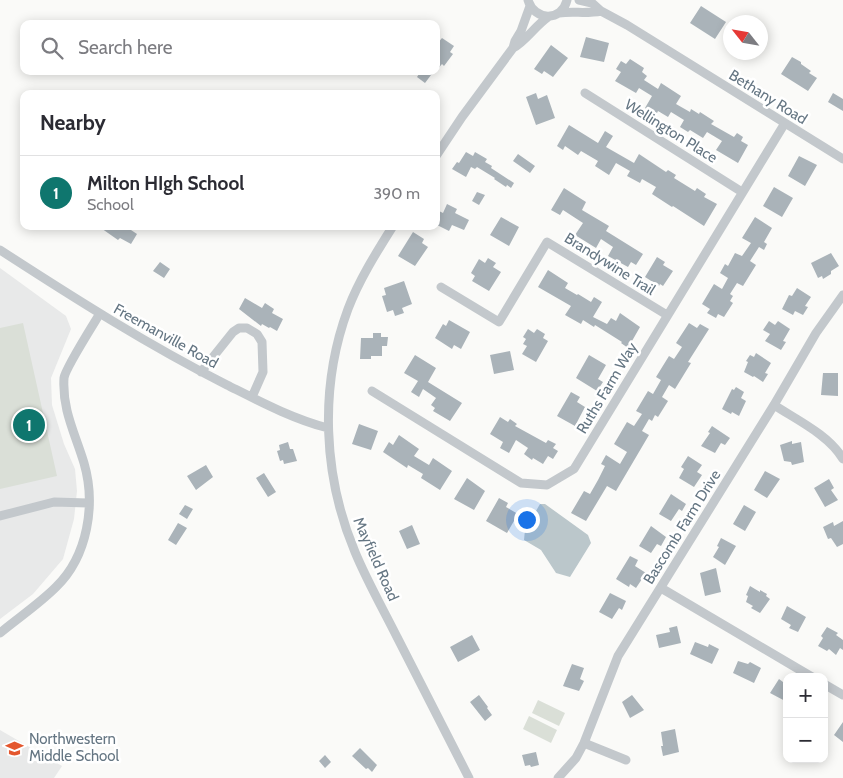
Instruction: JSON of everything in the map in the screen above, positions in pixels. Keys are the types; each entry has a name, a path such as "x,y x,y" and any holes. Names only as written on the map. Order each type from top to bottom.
{"street":[{"path":"559,13 566,5 567,0"},
{"name":"Bethany Road","path":"579,0 591,2 601,11 843,159"},
{"path":"529,3 537,14 548,16 559,13 582,12 591,14 601,11"},
{"path":"440,150 512,48 514,41 521,31 529,3"},
{"path":"512,48 519,45 548,16"},
{"name":"Wellington Place","path":"586,93 742,192"},
{"name":"Ruths Farm Way","path":"372,391 521,483 547,485 574,469 785,123"},
{"name":"Mayfield Road","path":"390,230 364,274 348,308 336,348 329,389 328,428 330,459 343,520 355,551 469,778"},
{"name":"Brandywine Trail","path":"442,287 499,322 547,242 667,315"},
{"name":"Freemanville Road","path":"0,250 99,314 201,372 309,423 328,428"},
{"name":"Bascomb Farm Drive","path":"558,778 576,758 584,743 618,656 774,405 816,333 843,295"},
{"path":"0,633 57,587 82,548 88,522 89,486 84,464 66,412 64,376 99,314"},
{"path":"201,372 233,332 238,328 246,328 257,334 262,342 263,350 263,372 252,397"},
{"path":"774,405 819,435 838,451 843,459"},
{"path":"0,516 54,502 88,502"},
{"path":"661,588 805,673"},
{"path":"828,686 843,695"},
{"path":"584,743 626,760"}],"shaded area":[{"path":"0,268 66,316 71,329 51,378 52,405 64,444 75,469 77,491 74,519 63,559 33,594 0,619"},
{"path":"23,323 57,476 0,489 0,328"},
{"path":"540,504 545,504 588,535 591,543 570,577 556,573 541,550 524,540 525,530"},
{"path":"538,700 565,713 559,726 532,713"},
{"path":"529,716 557,730 551,743 523,729"},
{"name":"Northwestern Middle School","path":"0,730 62,766 54,778 0,778"}],"building":[{"path":"701,6 723,20 723,27 715,39 690,23"},
{"path":"586,37 609,43 604,62 580,57"},
{"path":"442,38 454,46 450,52 453,54 444,66 442,64 440,66 440,40"},
{"path":"551,45 568,58 553,77 544,71 542,74 534,69"},
{"path":"792,57 801,62 811,71 809,73 817,78 808,91 781,74"},
{"path":"630,59 644,68 642,72 647,76 644,80 658,89 661,83 681,96 676,104 690,112 691,109 699,114 700,112 714,121 711,124 734,137 737,133 743,137 741,141 748,145 738,163 716,150 722,141 707,132 703,138 690,130 688,132 680,127 684,120 671,112 668,117 658,111 656,115 645,108 652,96 639,88 636,93 615,81 621,72 616,69 621,61 626,64"},
{"path":"418,75 431,75 425,83 417,77"},
{"path":"536,93 538,99 547,95 555,118 536,125 526,97"},
{"path":"833,93 843,99 843,111 828,102"},
{"path":"569,125 598,143 605,131 613,136 606,147 634,163 639,154 666,172 668,170 676,175 674,178 695,191 697,188 706,194 704,197 717,204 704,226 652,194 656,187 642,179 640,183 627,176 630,171 616,163 609,175 595,166 598,161 581,151 578,155 565,146 563,150 557,146"},
{"path":"466,152 473,156 475,152 487,159 485,162 492,166 491,168 514,183 511,188 507,185 506,187 477,167 475,169 471,167 466,177 452,169 457,162 459,163"},
{"path":"518,154 535,166 530,173 513,161"},
{"path":"799,156 817,165 805,186 788,176"},
{"path":"774,187 793,198 782,217 763,206"},
{"path":"564,188 586,202 582,210 609,226 606,231 643,254 636,265 631,262 628,267 608,256 613,247 601,239 596,248 575,235 583,223 563,210 560,215 551,210"},
{"path":"477,192 485,195 479,205 472,201"},
{"path":"447,204 457,209 455,213 469,220 464,230 452,225 449,231 440,226 440,212 443,213"},
{"path":"501,217 519,227 509,246 490,235"},
{"path":"755,217 772,228 764,242 767,244 764,250 759,247 750,261 756,265 743,286 737,283 730,294 733,296 730,301 733,303 724,317 718,314 716,318 707,313 710,309 702,304 714,284 722,289 728,278 720,273 725,264 728,266 735,253 742,256 751,243 742,238"},
{"path":"104,230 131,230 137,234 131,244 120,238 118,240"},
{"path":"413,232 424,239 422,243 428,247 415,266 398,256"},
{"path":"831,253 839,266 823,279 822,276 818,278 811,263"},
{"path":"657,257 665,262 663,265 673,271 663,286 660,284 659,286 645,277"},
{"path":"488,258 496,263 493,267 501,272 489,291 472,281 475,276 471,273 479,259 485,263"},
{"path":"160,262 170,269 164,278 153,271"},
{"path":"548,270 568,283 565,288 591,302 594,297 602,302 593,317 607,324 611,318 616,321 620,313 640,327 628,348 595,325 594,327 583,320 581,324 565,315 571,306 538,287"},
{"path":"404,281 412,304 402,308 404,313 395,316 393,310 387,312 382,296 386,295 384,288"},
{"path":"797,288 811,297 805,306 808,307 803,315 795,311 793,315 782,309 789,295 792,296"},
{"path":"245,298 262,308 265,303 274,309 272,313 283,319 277,331 262,324 261,326 239,309"},
{"path":"449,320 470,332 461,349 454,345 452,349 435,338 443,324 446,326"},
{"path":"769,321 775,325 778,321 790,329 783,341 786,342 781,350 765,341 770,334 763,330"},
{"path":"689,323 697,328 700,324 709,329 688,362 691,363 675,389 669,385 662,397 668,401 658,417 655,415 652,421 649,419 642,431 649,435 616,491 607,486 586,521 571,513 584,491 590,494 605,466 601,464 606,455 620,464 627,452 614,444 627,422 634,426 642,414 636,411 648,391 653,394 661,380 656,377 669,356 674,359 682,347 676,343"},
{"path":"528,329 534,333 537,329 545,334 543,338 548,341 536,362 522,354 527,346 523,344 526,339 523,337"},
{"path":"373,333 381,333 381,337 388,337 387,346 382,346 382,356 360,359 361,338 373,338"},
{"path":"510,351 514,370 494,374 490,355"},
{"path":"756,353 771,363 765,373 768,374 763,382 744,372 748,362 746,361 750,355 754,357"},
{"path":"415,355 436,368 428,382 462,403 450,421 433,411 435,408 431,405 436,398 423,389 419,397 411,392 418,381 404,373"},
{"path":"589,355 606,365 598,379 603,382 597,391 576,378"},
{"path":"823,373 838,373 838,396 821,395"},
{"path":"736,387 744,392 741,398 746,401 739,416 722,409 732,389 734,390"},
{"path":"571,392 580,397 577,402 585,407 575,426 557,416"},
{"path":"500,417 508,422 510,419 517,424 515,426 546,443 548,440 556,444 553,448 558,451 553,459 548,456 543,464 533,458 532,460 524,454 528,448 516,440 509,453 500,448 503,442 490,434"},
{"path":"359,424 378,431 371,450 352,444"},
{"path":"712,426 730,438 725,445 721,443 715,453 701,446 710,433 708,432"},
{"path":"399,435 419,449 414,456 429,465 433,458 452,471 440,490 421,478 423,474 408,465 407,468 383,452 389,442 393,445"},
{"path":"792,441 792,444 801,442 804,462 792,465 791,462 784,461 780,445"},
{"path":"288,442 290,449 293,449 297,461 284,464 283,460 280,461 277,451 280,450 279,445"},
{"path":"688,456 702,465 697,472 702,475 694,487 679,478 684,469 681,467"},
{"path":"206,465 213,477 196,490 187,476"},
{"path":"765,471 780,479 767,498 754,490"},
{"path":"264,473 276,492 268,497 256,478"},
{"path":"467,478 485,491 474,510 454,499"},
{"path":"829,479 834,488 831,490 838,500 825,507 814,488"},
{"path":"671,494 686,504 682,511 679,509 671,521 659,514"},
{"path":"499,498 508,503 506,507 518,514 507,533 486,521"},
{"path":"185,505 193,509 187,519 179,514"},
{"path":"744,505 756,512 745,531 733,524"},
{"path":"843,521 843,544 837,547 831,538 828,539 823,527 833,522 834,526"},
{"path":"178,523 187,528 176,545 168,540"},
{"path":"412,525 420,544 407,549 399,531"},
{"path":"651,526 666,537 661,546 657,544 651,553 639,546"},
{"path":"721,538 736,546 725,565 713,557 719,547 717,546"},
{"path":"630,556 638,560 635,566 646,573 636,588 630,584 629,587 616,579"},
{"path":"716,568 721,592 705,596 700,573"},
{"path":"750,586 767,594 766,596 770,599 760,613 751,608 753,606 746,602 748,596 746,595"},
{"path":"610,593 626,601 622,610 619,608 612,619 599,612"},
{"path":"787,606 806,617 798,632 789,628 791,625 781,619"},
{"path":"677,626 681,643 659,648 656,635 670,632 669,628"},
{"path":"827,627 838,633 836,635 843,640 843,650 840,648 836,655 829,649 827,651 818,646 823,638 821,636"},
{"path":"472,635 480,650 458,662 450,647"},
{"path":"695,642 708,647 709,644 719,649 712,664 690,654"},
{"path":"738,661 748,664 750,662 761,668 754,683 733,673"},
{"path":"572,664 584,668 580,679 584,681 579,691 563,686"},
{"path":"779,679 783,682 783,700 770,693"},
{"path":"479,695 492,715 485,721 470,702"},
{"path":"632,695 644,710 630,718 622,702"},
{"path":"843,722 843,742 834,735"},
{"path":"675,729 679,752 663,756 661,732"},
{"path":"360,748 377,765 372,772 352,756"},
{"path":"536,752 539,765 525,766 522,755"},
{"path":"325,755 331,762 325,768 319,761"}],"place":[{"name":"Milton HIgh School","path":"29,425"},
{"name":"Northwestern Middle School","path":"15,748"}]}
